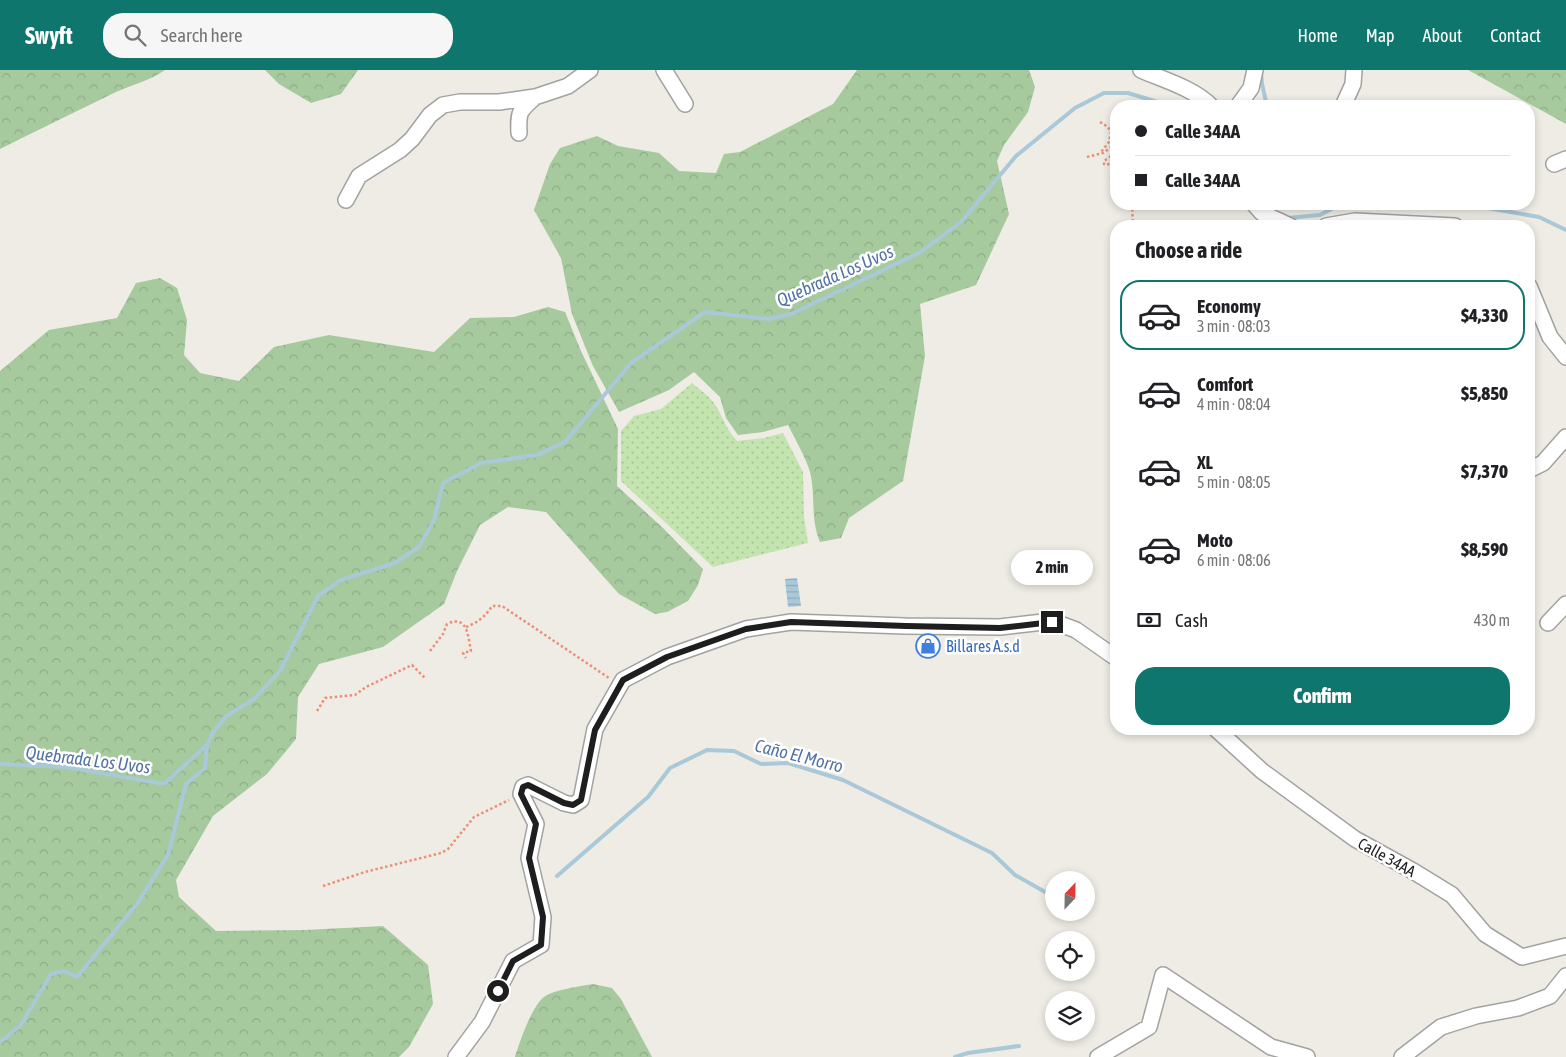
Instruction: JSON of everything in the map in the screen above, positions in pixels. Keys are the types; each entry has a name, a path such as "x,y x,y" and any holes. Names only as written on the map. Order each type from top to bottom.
{"street":[{"path":"346,200 359,176 400,150 412,139 430,115 443,105 460,102 499,102 535,97 568,86 590,70"},
{"path":"664,70 685,104"},
{"path":"1141,70 1205,100"},
{"path":"1242,100 1251,88 1254,70"},
{"path":"1346,100 1353,84 1354,70"},
{"path":"519,133 518,118 522,109 535,97"},
{"path":"1259,210 1277,220"},
{"path":"1535,301 1550,338 1566,357"},
{"path":"1535,467 1543,463 1566,437"},
{"path":"1548,623 1566,604"},
{"path":"456,1057 482,1022 513,961 541,945 543,917 529,858 536,824 521,794 523,787 528,785 564,803 573,805 581,800 595,730 623,680 667,657 746,629 791,622 1000,628 1052,622 1076,630 1110,654"},
{"name":"Calle 34AA","path":"1223,735 1262,771 1348,835 1452,895 1485,934 1522,957 1566,946"},
{"path":"1098,1057 1149,1027 1163,975 1272,1047 1307,1057"},
{"path":"1402,1057 1441,1027 1476,1016 1518,1008 1550,996 1566,976"}],"path":[{"path":"1100,122 1110,130"},
{"path":"1101,152 1109,142 1110,137"},
{"path":"1088,157 1103,153 1110,148"},
{"path":"1110,157 1104,161 1104,164 1110,163"},
{"path":"466,627 473,625 481,619 494,605 502,606 545,637 620,686"},
{"path":"519,624 522,619"},
{"path":"430,651 443,634 446,624 457,621 462,622 466,627 471,652 463,653 466,658"},
{"path":"464,648 467,652"},
{"path":"316,711 325,698 355,696 366,687 412,665 425,678"},
{"path":"323,886 365,872 441,853 448,849 474,817 521,794"}],"green space":[{"path":"0,70 165,70 148,80 116,92 0,149"},
{"path":"265,70 358,70 341,94 311,103 279,84"},
{"path":"857,70 1029,70 1035,87 1028,112 1004,145 997,161 1009,214 976,285 920,304 925,356 903,481 849,518 841,538 820,542 815,525 810,472 788,425 763,432 738,435 726,418 720,397 694,372 669,390 619,412 593,366 572,314 561,258 534,210 550,164 560,148 597,136 618,146 659,153 679,171 716,173 724,154 740,152 833,104"},
{"path":"1468,70 1566,70 1566,124 1535,107 1535,100 1522,100"},
{"path":"160,278 177,288 187,320 184,355 200,373 239,381 274,347 329,335 434,352 470,318 514,317 548,307 565,312 581,351 618,429 617,486 663,528 703,569 698,585 688,601 667,612 655,614 619,594 546,512 508,507 480,525 457,571 444,604 383,647 319,664 298,697 296,739 267,774 213,816 176,880 179,897 216,931 305,930 383,926 428,965 433,1004 409,1047 399,1057 0,1057 0,371 49,330 117,318 136,283"},
{"path":"692,383 714,402 737,441 764,438 783,433 803,472 804,516 808,543 713,567 621,481 621,431 634,416 661,409"},
{"path":"593,984 612,988 621,999 652,1057 515,1057 531,1016 544,997 560,990"}],"water":[{"path":"797,578 801,606 788,607 785,579"}],"waterway":[{"path":"1261,72 1266,100"},
{"name":"Quebrada Los Uvos","path":"0,764 66,767 164,784 207,745 225,717 254,699 280,671 318,596 341,580 395,563 419,547 434,520 443,483 481,463 537,455 565,442 631,363 705,312 769,319 791,314 919,253 961,222 1016,156 1075,108 1104,93 1128,93 1151,100"},
{"path":"1287,218 1320,215 1330,210"},
{"path":"1499,210 1539,217 1566,230"},
{"path":"0,1042 21,1025 51,974 64,971 77,977 137,904 168,855 186,784 205,768 207,745"},
{"name":"Caño El Morro","path":"557,876 648,797 670,768 707,750 734,751 761,764 788,763 843,780 992,853 1015,875 1045,892"},
{"path":"955,1057 968,1053 1019,1046"}],"place":[{"name":"Billares A.s.d","path":"928,646"}],"route":[{"path":"498,991 513,961 541,945 543,917 529,858 536,824 521,791 523,787 528,785 564,803 573,805 581,800 595,730 623,680 667,657 746,629 791,622 1000,628 1052,622"}]}
